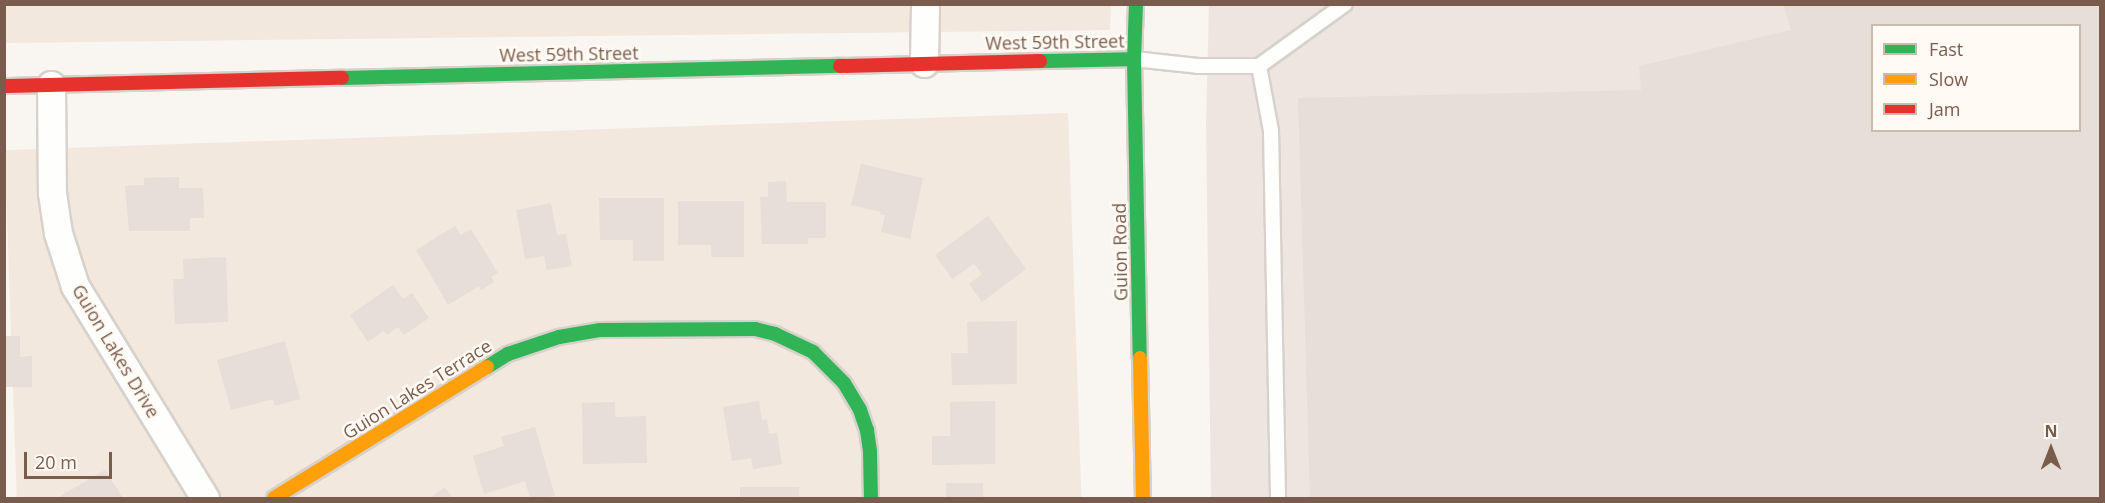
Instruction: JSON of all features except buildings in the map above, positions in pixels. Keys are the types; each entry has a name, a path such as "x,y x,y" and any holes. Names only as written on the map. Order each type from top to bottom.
{"street":[{"path":"924,63 925,4"},
{"name":"Guion Road","path":"1136,4 1134,59 1143,498"},
{"name":"West 59th Street","path":"4,86 1134,59"},
{"name":"Guion Lakes Drive","path":"51,85 52,193 58,233 75,286 205,498"},
{"name":"Guion Lakes Terrace","path":"274,498 473,373 508,354 559,337 600,330 755,329 776,334 804,347 822,359 850,392 867,430 871,498"}],"lane":[{"path":"1134,59 1198,66 1259,66 1345,4"},
{"path":"1259,66 1271,131 1278,498"}],"shaded area":[{"path":"4,5 1111,5 1110,30 5,43"},
{"path":"1209,5 2100,5 2100,498 1211,498 1206,125"},
{"path":"1068,113 1081,498 17,498 5,150"}],"traffic: fast":[{"path":"1136,4 1134,59 1140,358"},
{"path":"1040,61 1134,59"},
{"path":"342,78 840,66"},
{"path":"487,367 508,354 559,337 600,330 755,329 775,334 813,352 844,383 860,410 867,430 870,452 871,498"}],"traffic: slow":[{"path":"1140,358 1143,498"},
{"path":"274,498 487,367"}],"traffic: jam":[{"path":"840,66 1040,61"},
{"path":"4,86 342,78"}]}
